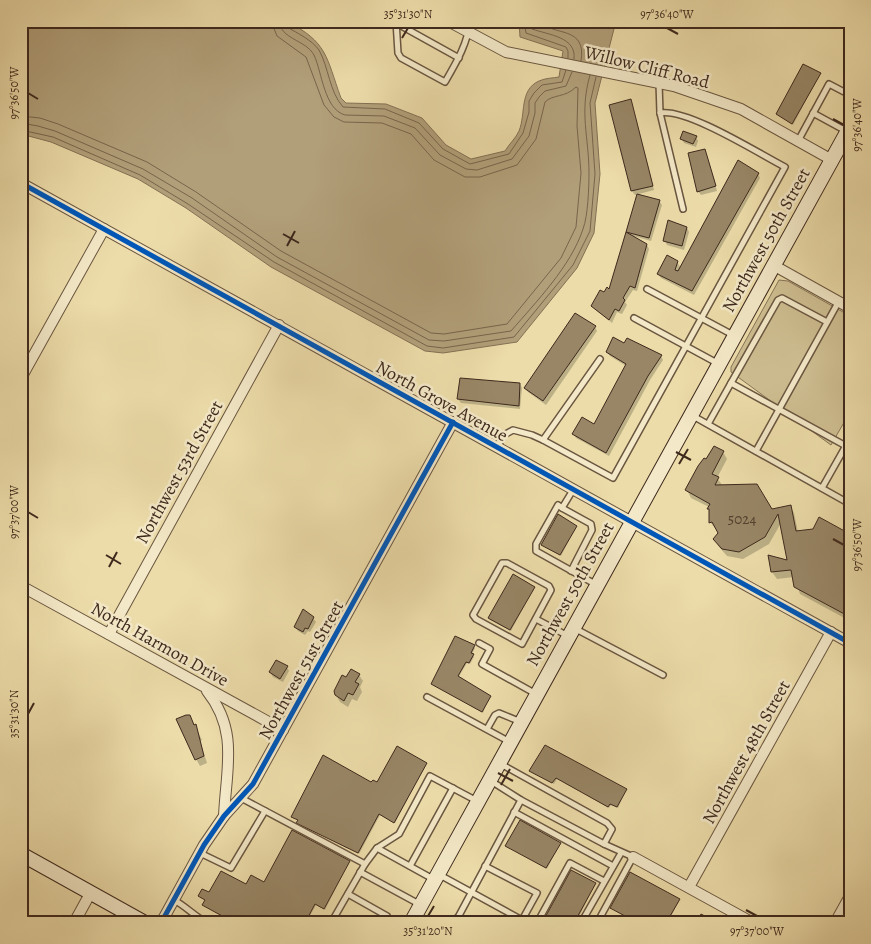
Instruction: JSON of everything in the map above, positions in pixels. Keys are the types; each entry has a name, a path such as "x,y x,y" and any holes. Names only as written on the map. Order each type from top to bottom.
{"main road":[{"name":"Northwest 50th Street","path":"410,923 848,129"},
{"path":"21,854 145,923"}],"street":[{"name":"Willow Cliff Road","path":"448,21 469,27 506,52 660,83 741,109 832,160"},
{"name":"North Grove Avenue","path":"21,183 850,643"},
{"path":"21,378 104,229"},
{"path":"773,265 850,308"},
{"name":"Northwest 53rd Street","path":"109,634 279,325"},
{"name":"Northwest 51st Street","path":"161,923 199,852 224,816 253,784 453,422"},
{"name":"North Harmon Drive","path":"21,586 283,730"},
{"name":"Northwest 48th Street","path":"689,888 831,632"},
{"path":"205,687 219,705 229,737 230,753 226,774 224,816"},
{"path":"633,857 748,922"},
{"path":"74,923 91,892"},
{"path":"835,923 850,896"}],"lane":[{"path":"838,21 850,28"},
{"path":"396,22 459,58"},
{"path":"396,22 398,53 401,58 445,82 459,58 469,27"},
{"path":"660,83 660,113 683,209"},
{"path":"798,141 829,84 850,95"},
{"path":"497,447 504,435 513,430 532,434 612,478 785,167 698,122 669,111 660,113"},
{"path":"813,113 848,129"},
{"path":"647,289 734,336"},
{"path":"708,424 778,300 782,298 827,322"},
{"path":"756,451 839,302"},
{"path":"634,318 719,364"},
{"path":"543,440 600,359"},
{"path":"731,383 848,445 822,488"},
{"path":"690,414 850,504"},
{"path":"562,508 573,489"},
{"path":"571,571 592,530 590,524 558,505 536,544 536,551 571,571 597,585"},
{"path":"502,563 507,563 549,586 551,592 536,618 524,642 517,643 476,619 474,612 502,563"},
{"path":"536,618 571,632 663,676"},
{"path":"478,644 490,650 482,664 537,694"},
{"path":"427,698 510,742"},
{"path":"487,729 494,715 499,713 521,722"},
{"path":"499,763 607,822 612,829 604,844"},
{"path":"331,923 360,872 377,848 399,834 430,776 477,801"},
{"path":"489,780 521,800 621,853 633,857 599,922"},
{"path":"410,866 453,788"},
{"path":"241,798 365,864"},
{"path":"466,923 456,920 521,800"},
{"path":"199,852 231,868 264,811"},
{"path":"514,812 613,866"},
{"path":"377,848 410,866 471,893 522,922 537,893 485,866"},
{"path":"581,923 621,853"},
{"path":"537,923 570,863 604,881"},
{"path":"360,872 421,905"},
{"path":"348,894 387,916"},
{"path":"174,900 190,909 197,918 208,923"},
{"path":"335,917 344,923"}],"shaded area":[{"path":"779,280 788,281 850,316 850,412 831,445 731,372 731,367"}],"water":[{"path":"21,21 286,21 310,36 324,52 341,98 346,103 386,104 422,118 446,145 471,159 505,151 519,131 528,90 539,81 559,77 563,51 520,37 519,21 616,21 595,103 600,174 594,233 577,268 517,342 443,353 425,351 271,267 186,208 138,179 51,142 21,134"}],"building":[{"path":"803,64 821,73 792,124 776,114"},
{"path":"631,99 653,186 631,191 609,105"},
{"path":"683,131 697,136 693,144 680,139"},
{"path":"705,149 716,186 697,192 688,153"},
{"path":"738,160 759,173 692,291 657,274 667,255 678,261 675,270 678,271"},
{"path":"637,194 660,200 649,238 626,232"},
{"path":"668,220 687,227 682,246 663,241"},
{"path":"626,232 647,244 635,288 630,286 623,298 625,300 619,311 615,309 609,320 591,306 600,290 604,292 607,287 609,289"},
{"path":"575,313 596,326 543,401 524,388"},
{"path":"613,337 624,343 627,338 662,355 648,376 606,453 572,434 582,417 594,424 626,364 606,352"},
{"path":"460,378 520,383 519,406 457,399"},
{"path":"714,446 724,451 712,474 719,477 715,485 757,484 772,509 791,505 796,531 813,529 819,517 850,534 850,617 794,587 791,570 771,572 768,555 787,560 778,514 765,537 739,552 722,549 713,539 718,533 712,522 709,523 709,509 707,509 710,504 685,490 698,466 704,458 706,459"},
{"path":"558,514 577,526 560,555 541,545"},
{"path":"513,574 535,587 510,630 488,618"},
{"path":"303,609 314,617 308,629 305,628 303,632 294,627"},
{"path":"455,636 475,645 471,653 474,654 469,663 466,662 458,676 491,696 482,712 431,684"},
{"path":"276,660 288,666 280,679 269,672"},
{"path":"351,669 360,674 355,682 359,684 353,695 348,693 344,701 335,695 334,691 342,675 346,677"},
{"path":"190,715 194,725 196,724 204,756 195,760 176,719"},
{"path":"545,745 627,789 617,807 610,804 608,807 556,778 552,783 529,771"},
{"path":"397,746 427,763 394,823 379,814 358,853 296,823 298,820 291,817 323,755 371,782 373,780 377,782"},
{"path":"520,820 561,843 546,868 505,846"},
{"path":"292,830 350,861 324,909 315,904 305,923 235,923 202,905 205,900 198,896 202,889 209,892 221,871 246,884 251,875 264,882"},
{"path":"571,870 596,883 574,923 542,923"},
{"path":"630,872 680,899 666,923 638,923 610,908"},
{"path":"701,914 718,923 696,923"}],"cycle path":[{"path":"21,183 850,643"},
{"path":"161,923 204,845 224,816 253,784 453,422"}]}
